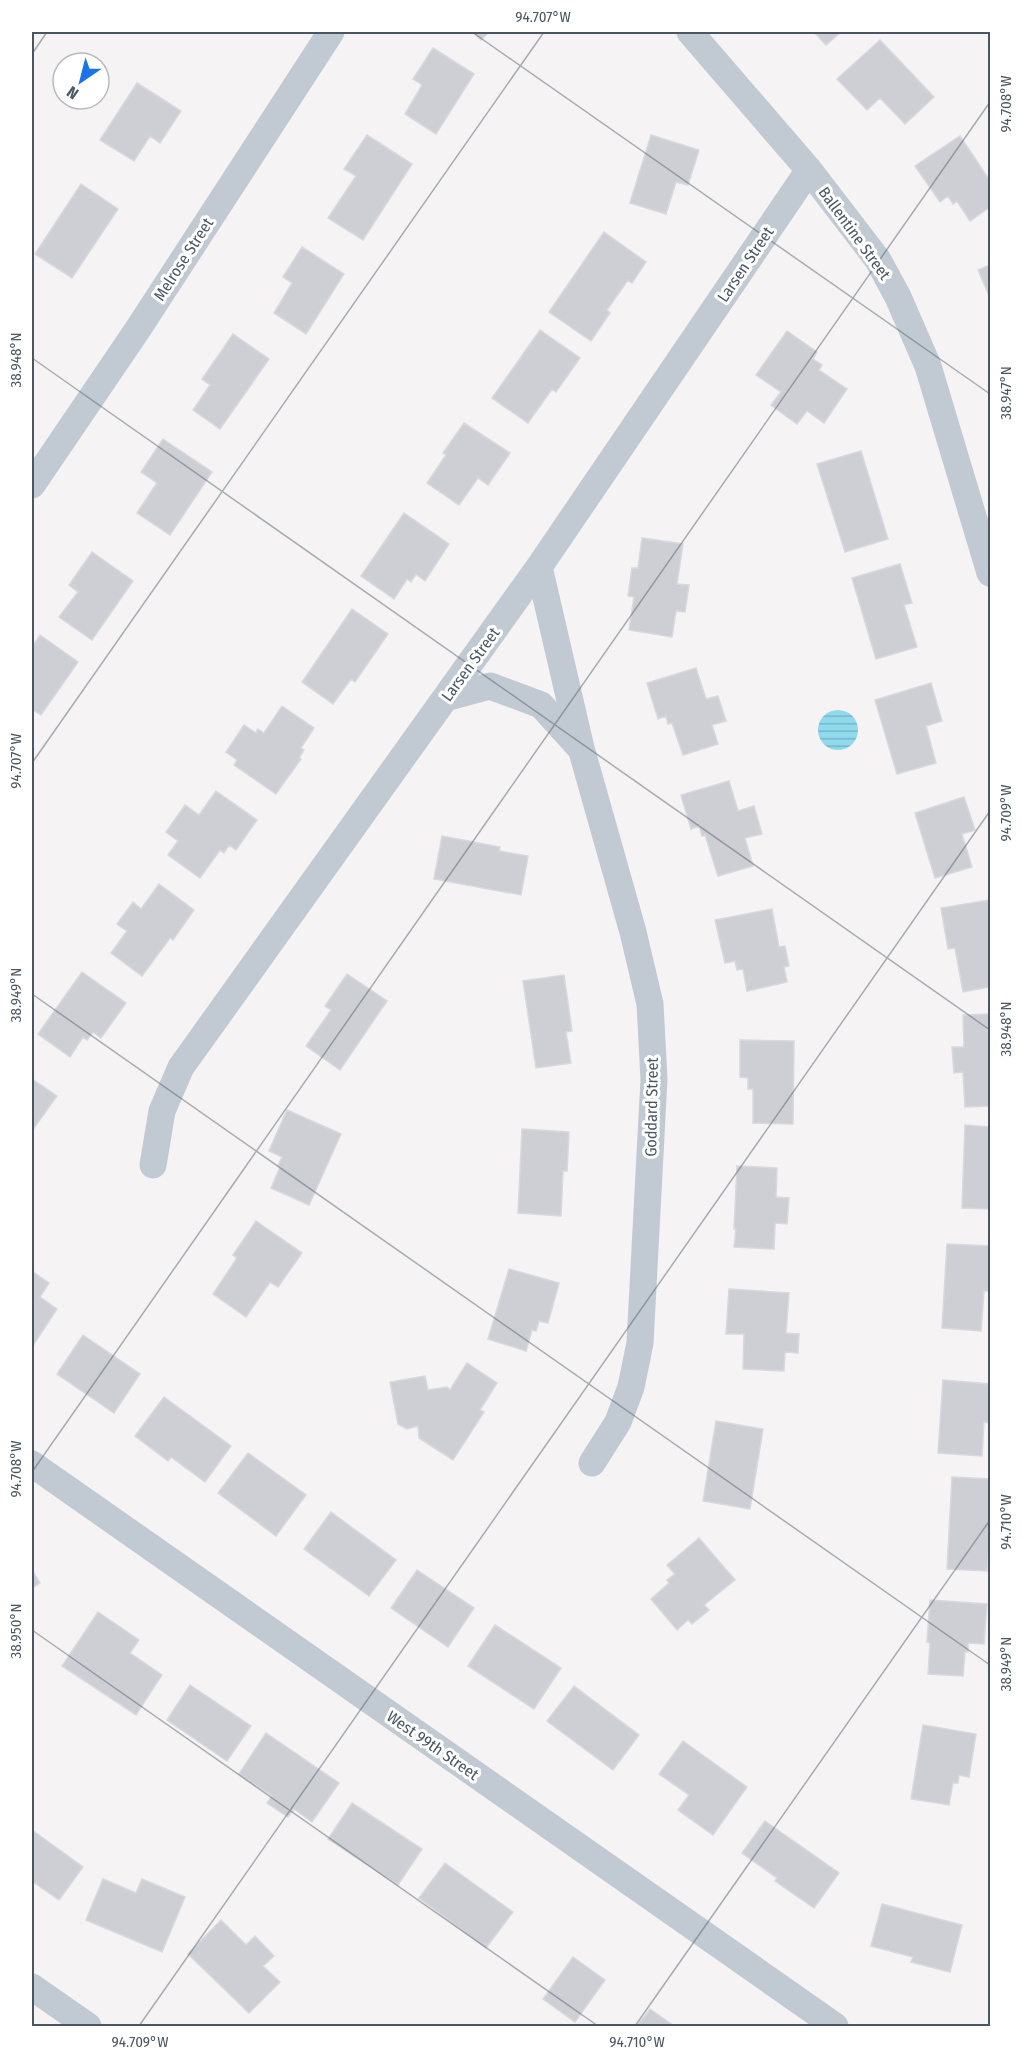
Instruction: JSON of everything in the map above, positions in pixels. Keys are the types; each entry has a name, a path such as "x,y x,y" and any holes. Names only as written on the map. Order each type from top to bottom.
{"street":[{"name":"Melrose Street","path":"32,485 138,329 331,32"},
{"name":"Ballentine Street","path":"690,32 809,170 878,260 898,297 928,366 990,573"},
{"name":"Larsen Street","path":"153,1165 162,1111 181,1067 539,567 809,170"},
{"name":"Goddard Street","path":"539,567 581,748 633,932 650,1004 654,1078 640,1343 631,1387 618,1422 592,1463"},
{"name":"Goddard Street","path":"445,698 490,686 541,705 581,748"},
{"name":"West 99th Street","path":"32,1464 835,2026"},
{"path":"32,1987 88,2026"}],"water":[{"path":"838,710 852,716 858,730 852,744 838,750 824,744 818,730 824,716"}],"building":[{"path":"473,32 489,32 481,40"},
{"path":"814,32 841,32 826,45"},
{"path":"880,40 934,97 905,124 880,98 867,110 837,79"},
{"path":"433,48 474,74 436,134 405,114 422,85 413,79"},
{"path":"137,83 181,111 160,143 150,136 134,161 100,140"},
{"path":"367,135 412,164 363,240 328,218 356,176 344,169"},
{"path":"651,135 699,150 688,185 676,182 666,214 630,203"},
{"path":"960,136 990,181 990,207 970,221 957,201 953,204 948,196 940,202 915,166"},
{"path":"81,184 118,209 72,278 35,254"},
{"path":"604,232 646,262 632,283 628,280 607,310 610,313 591,341 549,312"},
{"path":"302,247 344,274 306,334 274,313 292,283 283,277"},
{"path":"990,265 990,298 978,270"},
{"path":"540,330 580,358 556,392 552,389 528,423 492,398"},
{"path":"787,331 817,352 813,359 822,365 819,370 847,389 824,423 807,411 797,424 771,405 781,392 756,375"},
{"path":"233,334 269,359 220,429 193,410 210,385 202,379"},
{"path":"464,423 510,453 488,485 478,478 459,505 427,483 446,455 443,453"},
{"path":"163,439 212,472 170,535 137,513 157,483 141,472"},
{"path":"861,451 888,539 845,552 817,464"},
{"path":"404,513 449,544 425,581 416,574 411,582 407,579 394,599 361,576"},
{"path":"642,538 683,544 677,584 689,585 685,612 676,611 672,637 629,630 634,597 628,596 632,568 638,568"},
{"path":"92,552 133,581 92,640 59,617 78,592 69,585"},
{"path":"900,564 912,603 904,605 917,647 876,659 852,578"},
{"path":"352,609 388,634 355,682 351,679 333,704 302,682"},
{"path":"40,635 78,662 41,715 32,709 32,647"},
{"path":"696,668 706,699 718,696 726,721 712,725 718,744 683,755 672,723 668,724 666,716 658,719 647,683"},
{"path":"931,683 942,721 926,726 936,763 897,774 875,700"},
{"path":"282,706 314,728 301,748 304,750 299,758 301,759 276,794 234,765 237,760 226,752 244,725 256,733 258,729 264,733"},
{"path":"729,781 738,811 754,806 762,834 745,838 753,866 718,876 705,835 702,836 699,826 691,829 681,795"},
{"path":"216,791 257,820 236,850 229,845 224,853 220,850 200,878 168,855 178,841 166,832 185,805 199,815"},
{"path":"964,797 975,830 962,834 972,867 935,878 915,813"},
{"path":"442,836 500,847 499,851 528,856 521,895 434,879"},
{"path":"159,884 194,910 173,940 170,938 142,976 111,953 127,931 117,924 133,902 141,909"},
{"path":"990,900 990,987 963,992 955,948 948,949 941,908"},
{"path":"772,909 779,947 785,946 789,966 784,967 787,982 747,991 743,969 737,970 735,961 725,963 715,920"},
{"path":"82,972 126,1003 101,1038 93,1032 87,1040 83,1037 70,1057 38,1034"},
{"path":"347,974 387,1001 340,1070 306,1046 331,1010 325,1006"},
{"path":"564,975 572,1031 566,1032 571,1063 536,1068 523,981"},
{"path":"990,1014 990,1106 965,1107 963,1072 954,1073 952,1047 964,1047 963,1015"},
{"path":"740,1040 794,1041 793,1124 753,1123 753,1089 748,1089 748,1078 740,1077"},
{"path":"32,1079 57,1096 32,1131"},
{"path":"287,1110 341,1134 309,1205 271,1188 282,1157 269,1151"},
{"path":"965,1125 990,1127 990,1209 962,1208"},
{"path":"522,1129 569,1132 567,1171 563,1171 561,1216 518,1213"},
{"path":"737,1166 777,1168 776,1197 789,1198 787,1224 775,1223 774,1249 734,1247"},
{"path":"256,1221 302,1253 278,1287 270,1282 246,1317 213,1294 237,1258 233,1255"},
{"path":"947,1244 990,1246 990,1291 984,1291 981,1331 942,1328"},
{"path":"509,1269 559,1283 548,1323 539,1321 536,1331 532,1330 526,1351 488,1339"},
{"path":"32,1271 49,1283 40,1297 57,1309 32,1347"},
{"path":"729,1289 789,1293 786,1333 799,1334 798,1353 785,1352 784,1371 743,1369 744,1334 726,1334"},
{"path":"83,1335 140,1374 114,1413 57,1374"},
{"path":"467,1363 497,1383 480,1410 484,1412 453,1460 419,1438 418,1426 407,1429 398,1424 390,1382 425,1376 428,1390 447,1387 450,1390"},
{"path":"943,1380 990,1384 990,1423 984,1422 982,1456 938,1453"},
{"path":"164,1397 231,1446 205,1482 171,1457 168,1461 135,1436"},
{"path":"716,1421 763,1429 750,1509 703,1501"},
{"path":"248,1453 306,1495 276,1536 218,1493"},
{"path":"952,1477 990,1479 987,1571 947,1569"},
{"path":"331,1512 396,1560 369,1596 304,1549"},
{"path":"699,1538 735,1580 704,1605 709,1610 692,1624 688,1620 677,1630 651,1599 669,1583 667,1580 675,1574 667,1565"},
{"path":"32,1570 40,1583 32,1588"},
{"path":"417,1570 474,1608 448,1647 391,1608"},
{"path":"930,1600 987,1604 984,1644 968,1643 963,1676 928,1674 930,1643 927,1642"},
{"path":"98,1612 139,1640 130,1653 162,1675 136,1715 62,1666"},
{"path":"495,1625 561,1668 534,1709 468,1666"},
{"path":"190,1685 251,1726 227,1761 167,1720"},
{"path":"574,1686 639,1735 613,1770 547,1721"},
{"path":"923,1725 976,1734 969,1777 959,1775 958,1783 953,1783 949,1805 911,1799"},
{"path":"266,1733 339,1783 312,1822 294,1809 288,1817 267,1803 272,1796 239,1774"},
{"path":"683,1741 747,1787 713,1835 678,1810 689,1795 659,1774"},
{"path":"352,1803 422,1849 398,1885 328,1839"},
{"path":"765,1821 839,1873 814,1908 775,1881 777,1878 742,1853"},
{"path":"32,1830 83,1867 59,1900 32,1881"},
{"path":"445,1863 513,1912 486,1948 419,1898"},
{"path":"103,1879 136,1893 142,1879 185,1897 162,1952 86,1920"},
{"path":"882,1904 962,1925 950,1972 911,1962 913,1957 871,1946"},
{"path":"221,1920 246,1945 255,1936 274,1956 263,1966 280,1982 249,2013 188,1954"},
{"path":"573,1957 605,1980 575,2022 543,1999"},
{"path":"650,2009 674,2026 637,2026"}]}
